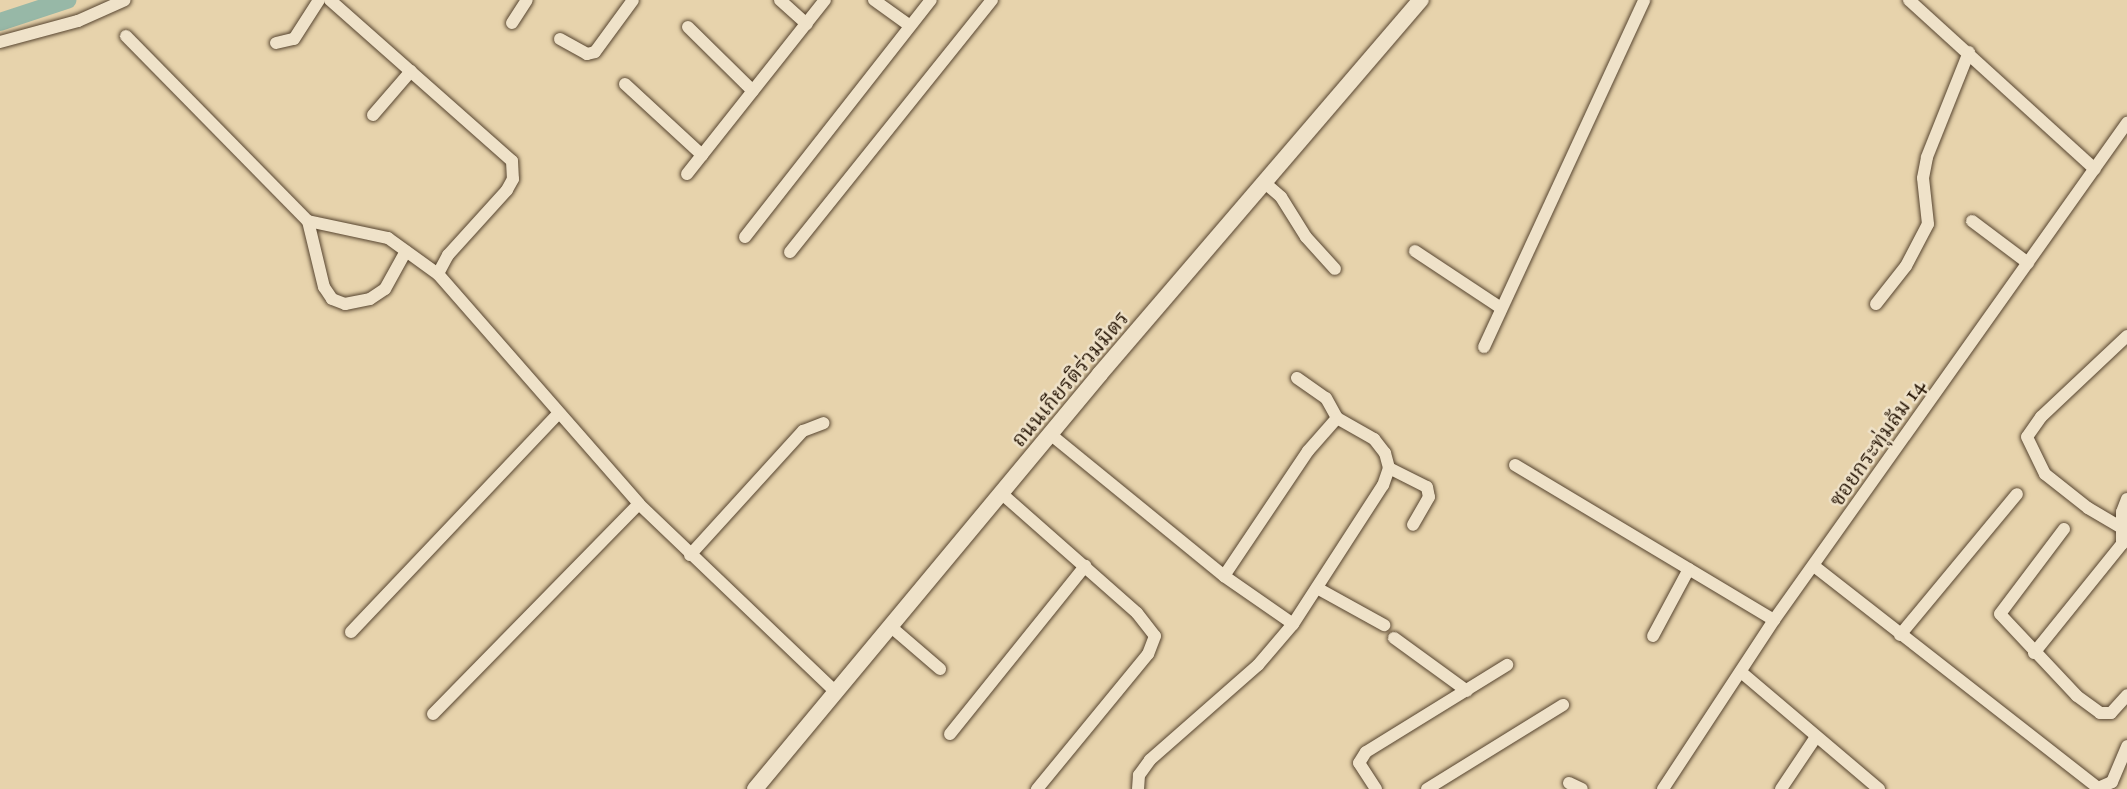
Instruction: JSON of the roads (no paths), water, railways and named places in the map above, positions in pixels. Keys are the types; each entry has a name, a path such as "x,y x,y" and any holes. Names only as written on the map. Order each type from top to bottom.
{"street":[{"path":"0,42 78,21 125,0"},
{"path":"276,43 295,39 320,0"},
{"path":"330,0 502,149 513,170 507,190 448,255 438,274"},
{"path":"512,23 527,0"},
{"path":"560,39 587,54 596,52 633,0"},
{"path":"780,0 807,24"},
{"path":"687,174 825,0"},
{"path":"874,0 910,26"},
{"path":"745,237 931,0"},
{"path":"790,252 992,0"},
{"name":"ถนนเกียรติร่วมมิตร","path":"755,789 1050,433 1422,0"},
{"path":"1484,347 1644,0"},
{"path":"1909,0 2095,169"},
{"path":"688,27 753,91"},
{"path":"126,36 308,221 324,287 332,299 345,304 363,302 385,289 406,251"},
{"path":"1876,304 1906,267 1928,224 1923,177 1927,157 1969,52"},
{"path":"373,115 411,71"},
{"path":"625,83 702,155"},
{"name":"ซอยกระทุ่มล้ม 14","path":"1663,789 1774,620 2127,123"},
{"path":"1265,183 1281,197 1306,237 1335,269"},
{"path":"308,221 371,232 406,251 438,274 557,415 639,504 836,692"},
{"path":"1972,221 2028,263"},
{"path":"1415,251 1501,308"},
{"path":"2126,531 2045,474 2027,437 2041,417 2127,336"},
{"path":"1138,789 1139,775 1150,760 1258,665 1293,624 1362,520 1389,468 1385,453 1374,439 1337,418 1326,398 1297,378"},
{"path":"351,632 557,415"},
{"path":"1224,576 1308,451 1337,418"},
{"path":"690,555 803,432 824,423"},
{"path":"1050,433 1224,576 1293,624"},
{"path":"1514,465 1774,620"},
{"path":"1389,468 1427,487 1429,497 1413,525"},
{"path":"1001,493 1150,626 1154,644 1037,789"},
{"path":"1900,635 2017,494"},
{"path":"2034,653 2122,544 2126,531 2122,513 2127,499"},
{"path":"433,713 639,504"},
{"path":"2064,529 2001,608 2003,620 2034,653 2100,713 2111,713 2127,695"},
{"path":"950,734 1085,566"},
{"path":"1814,566 2098,788 2112,782 2127,746"},
{"path":"1653,636 1689,569"},
{"path":"1317,588 1384,625"},
{"path":"890,626 940,669"},
{"path":"1394,638 1467,691"},
{"path":"1376,789 1360,758 1507,665"},
{"path":"1741,672 1879,789"},
{"path":"1427,789 1563,705"},
{"path":"1781,789 1816,737"},
{"path":"1569,783 1582,789"}],"waterway":[{"path":"0,22 67,0"}]}
